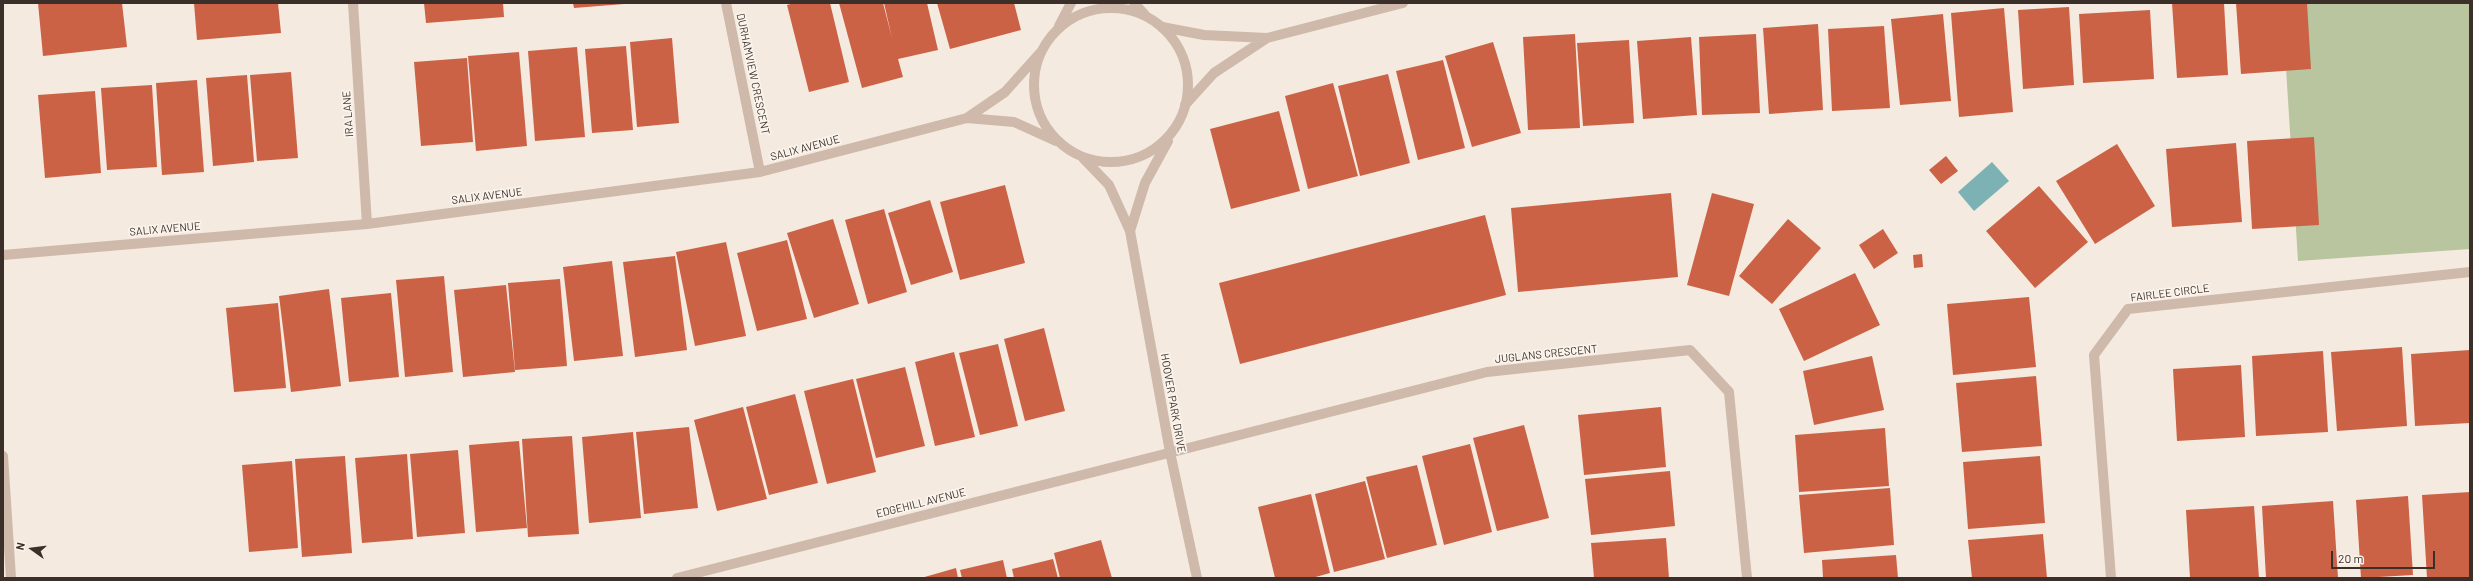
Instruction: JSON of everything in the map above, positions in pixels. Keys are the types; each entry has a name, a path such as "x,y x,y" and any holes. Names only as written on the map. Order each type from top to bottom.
{"street":[{"name":"IRA LANE","path":"353,3 367,224"},
{"name":"DURHAMVIEW CRESCENT","path":"726,3 760,172"},
{"path":"1071,3 1057,29 1040,53 1034,71 1033,90 1037,109 1044,126 1056,141 1083,158 1099,162 1131,160 1160,145 1180,120 1186,105 1188,91 1184,62 1179,49 1162,27 1146,16 1134,3"},
{"path":"1162,27 1204,35 1268,38 1403,3"},
{"path":"1057,29 1073,18 1090,10 1109,8 1128,10 1146,16"},
{"path":"1186,105 1214,73 1268,38"},
{"name":"SALIX AVENUE","path":"967,118 1005,92 1040,53"},
{"name":"SALIX AVENUE","path":"3,255 367,224 760,172 967,118 1014,122 1056,141"},
{"name":"HOOVER PARK DRIVE","path":"1130,231 1145,183 1171,133"},
{"name":"HOOVER PARK DRIVE","path":"1083,158 1109,185 1130,231 1170,452 1197,578"},
{"name":"FAIRLEE CIRCLE","path":"2111,578 2094,355 2128,309 2470,272"},
{"name":"JUGLANS CRESCENT","path":"1170,452 1487,372 1690,350 1729,392 1747,578"},
{"name":"EDGEHILL AVENUE","path":"677,578 1170,452"},
{"path":"3,456 12,578"}],"green space":[{"path":"2282,3 2470,3 2470,249 2298,261"}],"water":[{"path":"1992,162 2009,181 1974,211 1958,192"}],"building":[{"path":"38,3 122,3 127,47 43,56"},
{"path":"194,3 278,3 281,33 197,40"},
{"path":"424,3 503,3 504,17 426,23"},
{"path":"573,3 624,3 624,4 574,8"},
{"path":"794,3 830,3 849,82 809,92 787,5"},
{"path":"839,3 883,3 892,38 884,3 927,3 938,50 898,59 903,77 862,88"},
{"path":"937,3 1014,3 1021,30 950,49"},
{"path":"2172,3 2224,3 2228,75 2177,78"},
{"path":"2236,3 2307,3 2311,69 2241,74"},
{"path":"2069,7 2074,85 2023,89 2018,10"},
{"path":"2004,8 2013,112 1959,117 1951,13"},
{"path":"2150,10 2154,79 2083,83 2079,14"},
{"path":"1943,14 1951,101 1900,105 1891,19"},
{"path":"1818,24 1823,110 1769,114 1763,28"},
{"path":"1884,26 1890,108 1832,111 1828,29"},
{"path":"1575,34 1580,128 1528,130 1523,37"},
{"path":"1756,34 1760,113 1702,115 1699,37"},
{"path":"1691,37 1697,115 1643,119 1637,41"},
{"path":"672,38 679,123 637,127 630,42"},
{"path":"1629,40 1634,123 1583,126 1577,43"},
{"path":"1493,42 1521,133 1472,147 1445,56"},
{"path":"626,46 633,130 592,133 585,49"},
{"path":"577,47 585,137 535,141 528,51"},
{"path":"519,52 527,146 476,151 468,56"},
{"path":"467,58 473,142 421,146 414,62"},
{"path":"1443,60 1465,148 1418,160 1396,71"},
{"path":"291,72 298,158 257,161 250,75"},
{"path":"1388,74 1410,163 1360,176 1338,86"},
{"path":"247,75 254,162 213,166 206,78"},
{"path":"197,80 204,172 162,175 156,83"},
{"path":"1333,83 1358,176 1308,189 1285,96"},
{"path":"152,85 157,167 107,170 101,88"},
{"path":"95,91 101,173 45,178 38,95"},
{"path":"1279,111 1300,191 1231,209 1210,129"},
{"path":"2314,137 2319,225 2252,229 2247,141"},
{"path":"2236,143 2242,222 2172,227 2166,149"},
{"path":"2117,144 2155,206 2095,244 2056,181"},
{"path":"1946,156 1958,171 1941,184 1929,170"},
{"path":"1005,185 1025,263 960,280 940,202"},
{"path":"2039,186 2088,242 2035,288 1986,231"},
{"path":"1671,193 1678,277 1518,292 1511,208"},
{"path":"1712,193 1754,204 1729,296 1687,285"},
{"path":"930,200 953,272 911,285 888,213"},
{"path":"884,209 907,292 868,304 845,220"},
{"path":"1485,215 1506,295 1240,364 1219,283"},
{"path":"833,219 859,304 814,318 787,233"},
{"path":"1788,219 1821,248 1772,304 1739,276"},
{"path":"1883,229 1898,253 1874,269 1859,245"},
{"path":"787,240 807,319 757,331 737,253"},
{"path":"726,242 746,336 695,346 676,252"},
{"path":"1922,254 1923,267 1914,268 1913,255"},
{"path":"675,256 687,350 635,357 623,262"},
{"path":"612,261 623,356 574,361 563,267"},
{"path":"1855,273 1880,325 1804,361 1779,309"},
{"path":"444,276 453,372 405,377 396,280"},
{"path":"560,279 567,366 515,370 508,283"},
{"path":"506,285 515,372 463,377 454,290"},
{"path":"329,289 341,386 291,392 279,296"},
{"path":"391,293 399,377 349,382 341,298"},
{"path":"2029,297 2036,367 1953,375 1947,304"},
{"path":"278,303 286,388 234,392 226,308"},
{"path":"1044,328 1065,411 1025,421 1004,339"},
{"path":"998,344 1018,426 980,435 959,353"},
{"path":"2402,347 2407,426 2337,431 2331,352"},
{"path":"2470,350 2470,423 2415,426 2411,354"},
{"path":"2323,351 2328,432 2256,436 2252,356"},
{"path":"954,352 975,437 935,446 915,362"},
{"path":"1872,356 1884,410 1814,425 1803,371"},
{"path":"2241,365 2245,437 2177,441 2173,369"},
{"path":"905,367 925,446 876,458 856,379"},
{"path":"2036,376 2042,446 1962,452 1956,383"},
{"path":"853,379 876,472 827,484 804,391"},
{"path":"795,394 818,483 769,495 746,407"},
{"path":"743,407 767,499 717,511 694,420"},
{"path":"1661,407 1666,467 1584,475 1578,415"},
{"path":"1524,425 1549,518 1497,531 1473,438"},
{"path":"689,427 698,508 644,514 636,432"},
{"path":"1885,428 1889,486 1799,492 1795,435"},
{"path":"633,432 641,518 589,523 582,437"},
{"path":"572,436 579,534 528,537 522,439"},
{"path":"519,441 527,528 476,532 469,445"},
{"path":"1470,444 1492,532 1444,545 1422,456"},
{"path":"458,450 465,533 417,537 410,454"},
{"path":"407,454 413,539 362,543 355,458"},
{"path":"345,456 352,553 302,557 295,459"},
{"path":"2040,456 2045,523 1968,529 1963,462"},
{"path":"292,461 298,548 249,552 242,465"},
{"path":"1417,465 1437,545 1387,558 1366,477"},
{"path":"1670,471 1675,526 1591,535 1585,479"},
{"path":"1365,481 1385,559 1334,572 1315,494"},
{"path":"1890,488 1894,545 1804,553 1799,495"},
{"path":"2470,492 2470,578 2427,578 2422,495"},
{"path":"1311,494 1330,573 1312,578 1275,578 1258,507"},
{"path":"2408,496 2413,575 2361,578 2356,500"},
{"path":"2333,501 2338,578 2266,578 2262,506"},
{"path":"2254,506 2259,578 2190,578 2186,510"},
{"path":"2043,534 2047,578 1972,578 1968,540"},
{"path":"1666,538 1669,578 1594,578 1591,543"},
{"path":"1101,540 1112,578 1060,578 1054,553"},
{"path":"1896,555 1898,578 1823,578 1822,560"},
{"path":"1053,559 1058,578 1014,578 1012,569"},
{"path":"1003,560 1007,578 962,578 960,570"},
{"path":"956,568 958,578 921,578"}]}
